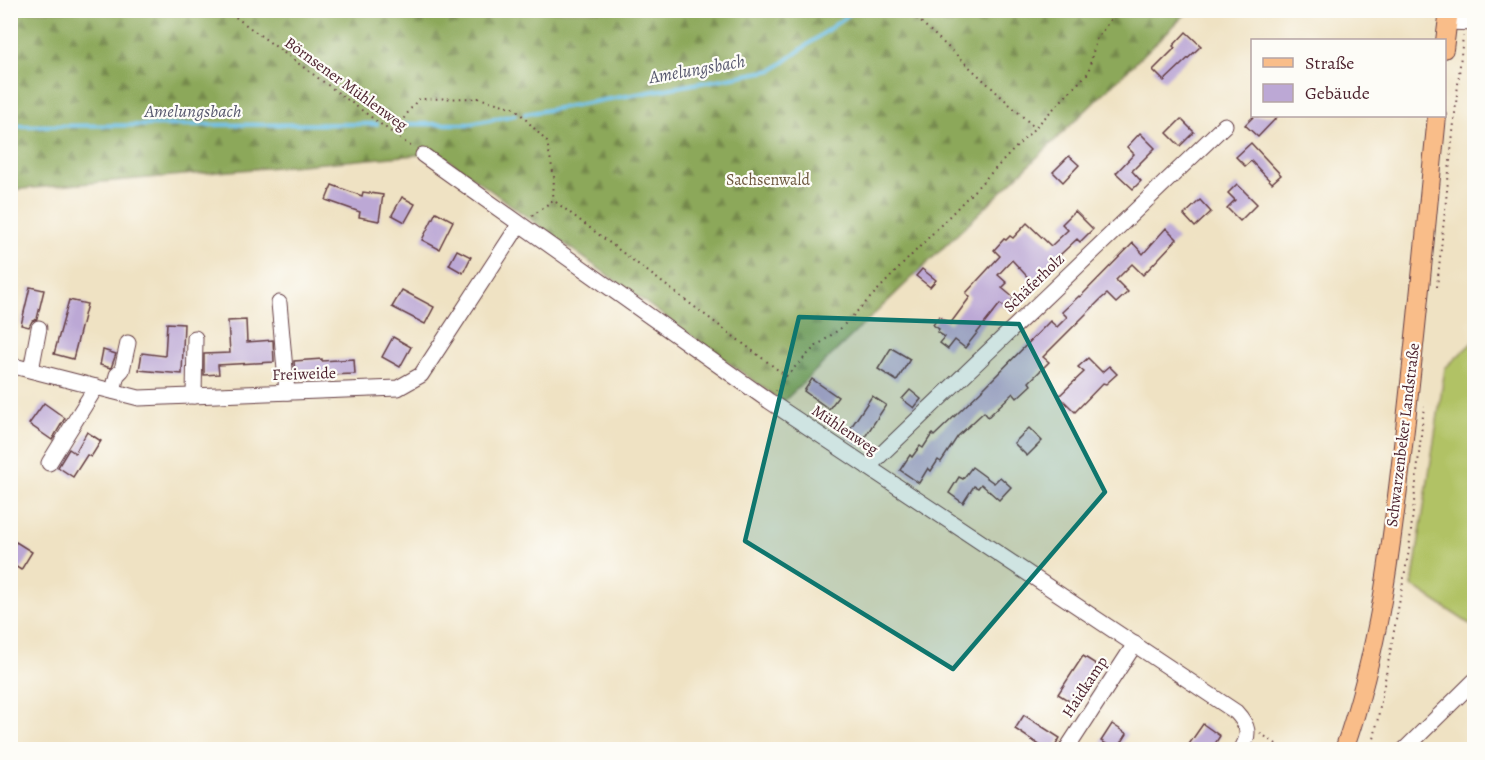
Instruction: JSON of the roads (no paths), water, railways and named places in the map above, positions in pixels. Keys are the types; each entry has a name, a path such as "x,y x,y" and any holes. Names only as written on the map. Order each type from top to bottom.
{"main road":[{"path":"1445,39 1448,16"},
{"name":"Schwarzenbeker Landstraße","path":"1344,750 1374,650 1385,588 1408,402 1437,117"}],"street":[{"path":"1448,16 1474,23"},
{"name":"Schäferholz","path":"868,467 1225,125"},
{"name":"Mühlenweg","path":"423,154 519,225 769,401 1236,712 1247,726 1248,731 1247,739 1241,750"},
{"name":"Freiweide","path":"10,365 139,398 398,388 421,375 519,225"},
{"path":"279,303 286,392"},
{"path":"31,370 39,328"},
{"path":"194,396 195,338"},
{"path":"113,391 117,375 122,370 128,343"},
{"path":"49,463 96,387"},
{"name":"Haidkamp","path":"1066,750 1135,644"},
{"path":"1404,750 1474,681"}],"waterway":[{"name":"Amelungsbach","path":"525,114 773,70 855,10"},
{"name":"Amelungsbach","path":"405,124 470,124 515,115"},
{"name":"Amelungsbach","path":"10,126 377,124"}],"park label":[{"name":"Sachsenwald","path":"768,180"}]}
